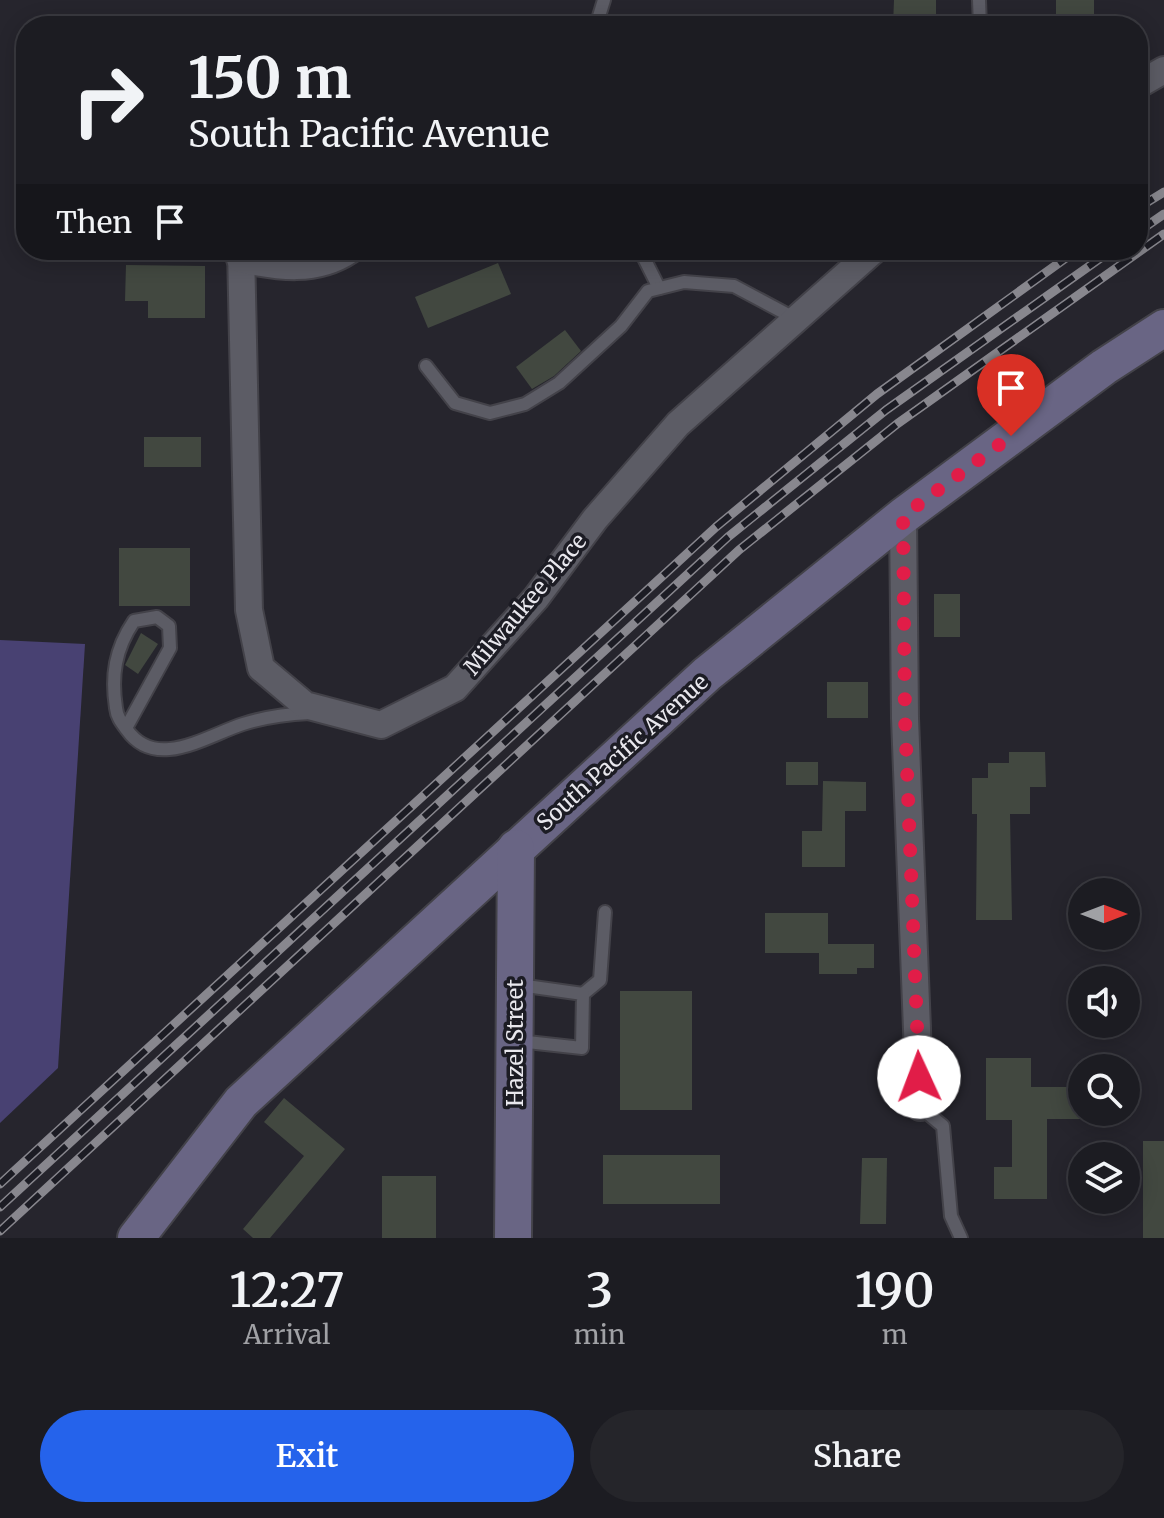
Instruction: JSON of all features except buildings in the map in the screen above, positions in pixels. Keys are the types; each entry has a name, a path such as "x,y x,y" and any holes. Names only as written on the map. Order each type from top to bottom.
{"street":[{"name":"Milwaukee Place","path":"240,260 247,402 249,610 261,668 305,705 381,725 455,688 536,598 595,519 678,424 862,260"},
{"path":"260,260 287,268 336,260"},
{"name":"South Pacific Avenue","path":"136,1238 241,1102 707,674 903,516 1104,367 1164,328"},
{"path":"903,516 905,718 920,1107"},
{"name":"Hazel Street","path":"513,1238 516,848"}],"lane":[{"path":"645,260 659,288"},
{"path":"426,366 455,403 490,413 525,404 559,383 621,326 648,291 684,282 734,286 794,318"},
{"path":"126,728 170,648 169,626 157,617 134,621 121,640 112,682 117,717 134,740 154,751 185,747 244,723 283,714 329,712"},
{"path":"515,984 583,994 600,980 605,912"},
{"path":"515,1041 582,1048 583,994"},
{"path":"920,1107 943,1126 951,1216 961,1238"}],"shaded area":[{"path":"0,640 85,644 58,1068 0,1123"}],"railway":[{"path":"1148,202 1164,192"},
{"path":"1148,225 1164,214"},
{"path":"1148,245 1164,234"},
{"path":"0,1184 716,527 877,394 1063,260"},
{"path":"0,1207 728,537 886,410 1098,260"},
{"path":"0,1231 739,550 897,424 1127,260"}],"route":[{"path":"919,1077 905,718 903,516 1011,436"}]}
